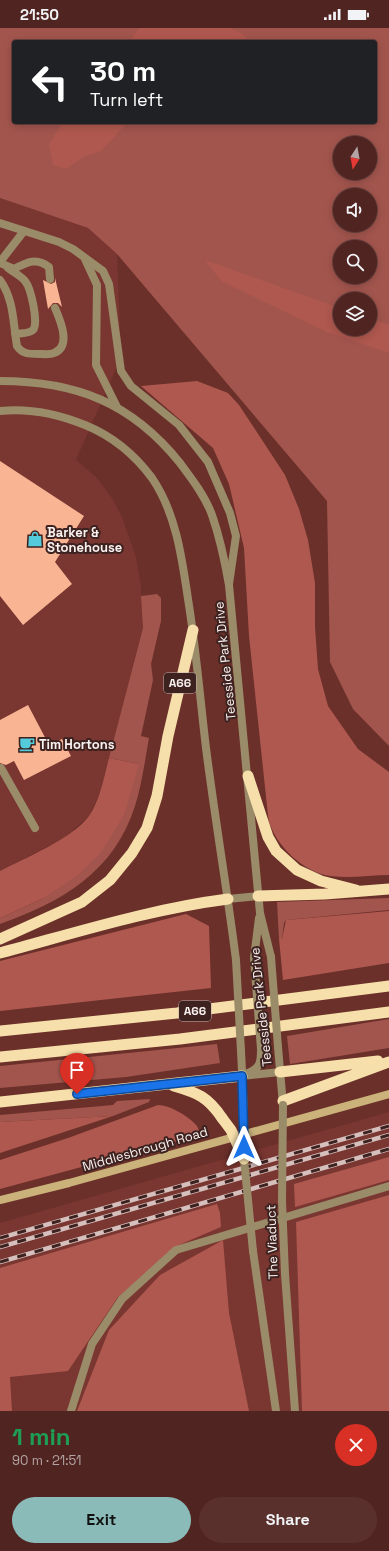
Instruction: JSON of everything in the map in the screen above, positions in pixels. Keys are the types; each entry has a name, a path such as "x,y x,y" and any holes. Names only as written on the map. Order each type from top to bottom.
{"highway":[{"name":"A66","path":"0,938 82,902 110,880 132,853 147,828 157,796 168,736 193,630"},
{"path":"248,776 268,837 276,852 297,870 320,881 356,890"},
{"path":"258,896 325,894 356,890 389,889"},
{"path":"0,953 168,909 228,899"},
{"name":"A66","path":"0,1031 184,1012 389,986"},
{"name":"A66","path":"0,1057 180,1039 389,1012"},
{"path":"280,1072 389,1061"},
{"path":"283,1103 389,1061"},
{"path":"0,1102 242,1076"},
{"path":"170,1084 199,1094 213,1106 232,1130 244,1159"}],"main road":[{"name":"Middlesbrough Road","path":"0,1200 76,1181 389,1094"}],"street":[{"path":"0,223 58,242 73,249 103,271 109,284 121,371 131,386 179,425 208,462 230,513 236,536 229,586"},
{"path":"15,334 31,332 35,327 35,318 29,288 25,280 0,262 24,231"},
{"path":"85,258 97,285 96,365 117,407"},
{"path":"8,268 14,269 35,260 42,262 49,268 50,279"},
{"path":"0,280 6,288 12,304 16,346 20,351 29,354 54,353 60,348 63,342 63,326 55,308"},
{"name":"Teesside Park Drive","path":"0,381 31,381 54,384 79,390 117,407 163,442 200,491 212,514 223,552 229,586 248,776 258,896 260,913 271,957 280,1072"},
{"name":"Teesside Park Drive","path":"0,411 26,410 50,414 72,420 98,431 134,456 152,479 165,502 174,527 182,558 193,630 206,748 236,960 242,1076"},
{"path":"1,768 35,828"},
{"path":"228,899 258,896"},
{"path":"242,1076 257,1069 261,1063 254,958 260,913"},
{"path":"242,1076 280,1072"},
{"name":"The Viaduct","path":"280,1072 283,1103 282,1200 285,1274 295,1411"},
{"name":"The Viaduct","path":"242,1076 244,1159 253,1250 276,1411"},
{"path":"71,1411 92,1344 122,1299 176,1250 389,1186"}],"shaded area":[{"path":"0,28 389,28 389,746 353,709 330,662 327,501 117,254 88,228 0,198"},
{"path":"139,28 230,28 244,35 248,40 130,40"},
{"path":"62,124 126,124 101,151 85,156 66,169 53,165 49,144"},
{"path":"0,198 88,228 117,254 121,357 76,460 96,477 112,498 122,517 136,557 141,587 143,628 101,790 89,816 64,838 0,871"},
{"path":"205,260 333,306 333,334 327,332 221,281"},
{"path":"377,321 389,325 389,353 339,336 377,336"},
{"path":"197,381 228,393 239,405 285,475 299,509 308,540 315,583 315,627 318,669 328,706 358,749 389,772 389,875 338,877 313,871 305,867 285,849 279,842 270,825 249,636 244,548 229,484 213,448 141,386"},
{"path":"157,594 161,598 161,621 151,664 153,680 141,736 149,738 135,806 126,829 114,849 99,867 83,882 44,906 0,924 0,918 44,898 139,764 109,758 143,628 141,596"},
{"path":"109,758 139,764 124,815 102,851 78,875 44,898 0,918 0,871 48,847 82,824 93,810 96,803"},
{"path":"389,898 389,910 286,920 284,923 282,939 279,939 277,902"},
{"path":"389,911 389,963 283,980 279,939 282,939 286,920"},
{"path":"186,914 209,926 211,988 0,1011 0,961"},
{"path":"389,1019 389,1048 290,1064 287,1036"},
{"path":"217,1044 220,1063 126,1077 0,1088 0,1066"},
{"path":"150,1099 149,1102 113,1116 0,1122 0,1115 113,1105 117,1101"},
{"path":"158,1105 174,1109 185,1115 197,1126 200,1135 0,1189 0,1160 68,1138"},
{"path":"389,1112 389,1411 0,1411 0,1223"},
{"path":"113,1116 0,1153 0,1122"},
{"path":"389,1157 389,1180 295,1207 294,1184"},
{"path":"389,1195 389,1411 302,1411 296,1222"},
{"path":"217,1204 220,1213 221,1227 179,1245 118,1297 68,1371 10,1377 12,1411 0,1411 0,1268"},
{"path":"223,1240 229,1313 249,1411 77,1411 109,1330 160,1275"}],"building":[{"path":"55,278 62,307 58,303 53,303 48,309 43,280 51,284 55,282"},
{"name":"Barker & Stonehouse","path":"0,461 84,516 55,562 72,584 23,625 0,596"},
{"name":"Tim Hortons","path":"28,705 49,745 62,739 71,756 24,780 14,761 6,765 0,763 0,720"}],"railway":[{"path":"0,1238 389,1126"},
{"path":"0,1247 389,1135"},
{"path":"0,1262 389,1149"}],"place":[{"name":"Barker & Stonehouse","path":"35,539"},
{"name":"Tim Hortons","path":"27,744"}],"route":[{"path":"77,1094 242,1076 244,1147"}]}
